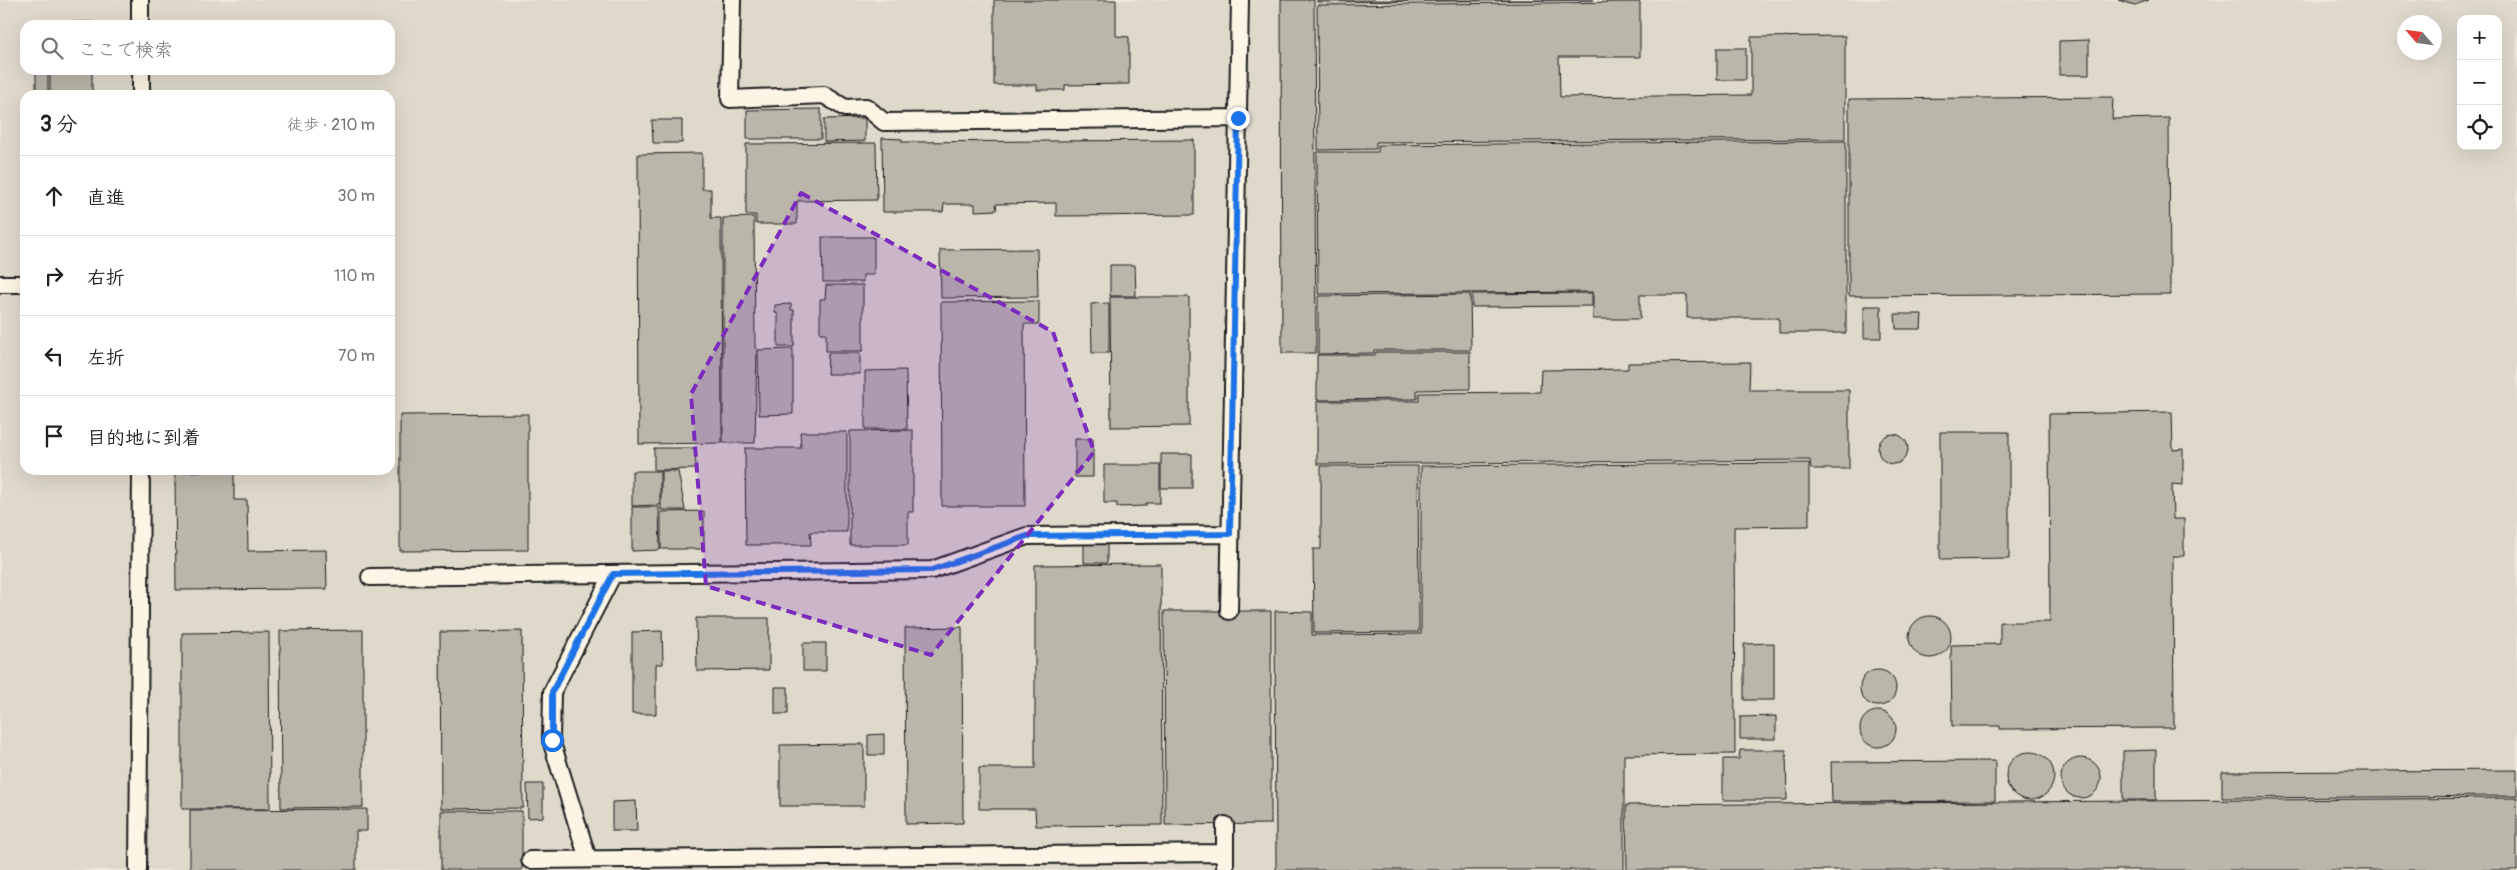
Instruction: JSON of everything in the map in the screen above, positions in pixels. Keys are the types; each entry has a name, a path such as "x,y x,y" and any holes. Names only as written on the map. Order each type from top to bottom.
{"lane":[{"path":"140,0 140,20"},
{"path":"732,0 730,99 824,95 845,108 866,107 884,122 1238,118"},
{"path":"1229,611 1240,0"},
{"path":"141,75 141,90"},
{"path":"0,284 20,284"},
{"path":"138,870 141,475"},
{"path":"370,577 932,570 1027,536 1230,534"},
{"path":"588,859 552,740 552,692 613,574"},
{"path":"1224,870 1225,825"},
{"path":"530,860 588,859 728,864 1225,853"}],"highlighted area":[{"path":"801,193 1053,332 1094,452 931,655 706,586 691,394"}],"shaded area":[{"path":"0,0 2517,0 2517,870 0,870"}],"building":[{"path":"994,0 1116,0 1116,36 1129,37 1129,84 1065,85 1065,90 1037,90 1037,85 994,85"},
{"path":"1281,0 1314,0 1316,353 1282,353"},
{"path":"1317,0 1594,0 1317,2"},
{"path":"2118,0 2149,0 2135,5"},
{"path":"1640,2 1640,57 1559,57 1560,97 1751,95 1751,37 1845,36 1845,139 1376,142 1376,149 1318,150 1317,5"},
{"path":"2089,40 2089,75 2059,75 2059,41"},
{"path":"1717,48 1746,48 1746,80 1717,80"},
{"path":"36,75 48,75 48,90 36,90"},
{"path":"50,75 92,75 92,90 50,90"},
{"path":"2113,97 2112,119 2169,118 2170,294 1849,296 1849,99"},
{"path":"821,109 821,139 747,139 747,110"},
{"path":"865,118 865,141 824,142 824,119"},
{"path":"652,120 682,120 682,143 653,143"},
{"path":"882,138 902,139 902,142 1194,140 1194,215 1056,216 1056,203 996,204 997,210 975,211 975,204 944,204 943,212 883,212"},
{"path":"1846,141 1846,333 1779,333 1779,318 1687,318 1687,295 1640,295 1640,319 1593,319 1593,292 1318,294 1317,152 1378,152 1378,145"},
{"path":"876,143 877,200 797,201 797,224 756,224 756,215 746,215 746,144"},
{"path":"702,153 702,189 711,189 711,218 721,218 722,443 639,444 638,154"},
{"path":"754,217 755,348 757,348 755,443 723,443 723,218"},
{"path":"822,237 874,237 874,275 863,275 863,282 823,282"},
{"path":"1037,249 1038,297 941,298 940,250"},
{"path":"1110,265 1135,265 1136,296 1110,296"},
{"path":"826,285 863,285 863,351 826,351 826,333 820,333 820,299 825,299"},
{"path":"1592,293 1592,306 1472,307 1472,294"},
{"path":"1470,294 1471,350 1374,350 1374,353 1318,354 1318,296"},
{"path":"1110,297 1189,297 1189,426 1111,427"},
{"path":"1039,301 1039,324 1024,324 1025,506 942,506 941,302"},
{"path":"1109,303 1109,353 1092,353 1091,304"},
{"path":"791,304 791,310 794,310 794,347 778,347 778,314 775,313 775,305"},
{"path":"1864,306 1881,306 1881,338 1864,338"},
{"path":"1895,314 1922,314 1921,329 1896,329"},
{"path":"793,349 793,414 759,415 758,350"},
{"path":"1376,352 1470,352 1470,389 1417,390 1417,399 1317,400 1317,355 1375,355"},
{"path":"828,353 860,353 860,374 827,374"},
{"path":"1750,362 1749,390 1849,390 1849,469 1811,469 1810,460 1317,464 1317,401 1419,401 1419,393 1540,392 1541,370 1628,369 1628,363"},
{"path":"906,370 907,429 865,429 865,371"},
{"path":"2172,412 2173,450 2183,449 2183,485 2172,484 2173,519 2184,519 2184,556 2173,556 2174,728 2000,729 2000,726 1952,726 1951,645 2000,644 2000,622 2050,622 2049,414"},
{"path":"528,414 528,550 400,551 400,415"},
{"path":"913,430 913,512 908,512 908,545 850,545 850,431"},
{"path":"800,432 847,432 847,532 810,532 811,545 746,545 745,448 801,448"},
{"path":"1940,432 2009,432 2009,559 1940,560"},
{"path":"1893,434 1903,439 1908,449 1903,459 1893,464 1883,459 1878,449 1883,439"},
{"path":"1075,439 1093,439 1093,477 1075,477"},
{"path":"654,448 695,448 696,469 654,470"},
{"path":"1161,454 1192,454 1192,488 1161,488"},
{"path":"1809,463 1809,526 1734,527 1735,754 1624,755 1624,870 1276,870 1275,611 1312,612 1312,635 1421,634 1421,466"},
{"path":"1104,465 1160,465 1160,503 1146,503 1146,506 1117,507 1117,503 1104,503"},
{"path":"1321,466 1418,466 1419,632 1314,633 1313,549 1321,549"},
{"path":"632,471 660,471 660,505 632,506"},
{"path":"661,471 678,471 685,510 661,510"},
{"path":"175,475 234,475 234,500 247,500 248,551 326,550 327,589 176,590"},
{"path":"632,507 659,507 660,550 632,551"},
{"path":"704,511 704,549 661,549 661,512"},
{"path":"1084,541 1107,541 1107,563 1084,563"},
{"path":"1161,564 1162,825 1036,826 1035,809 979,809 979,768 1035,768 1035,565"},
{"path":"1164,611 1271,611 1271,824 1165,825"},
{"path":"1930,616 1945,622 1951,637 1945,652 1930,658 1915,652 1909,637 1915,622"},
{"path":"696,618 769,618 769,670 697,671"},
{"path":"962,627 963,823 906,824 905,628"},
{"path":"363,630 363,807 281,808 280,631"},
{"path":"522,631 523,808 441,809 440,632"},
{"path":"662,631 663,664 656,664 656,714 632,714 632,632"},
{"path":"269,632 270,809 182,809 182,633"},
{"path":"803,643 826,643 826,671 803,671"},
{"path":"1774,643 1774,700 1744,700 1744,644"},
{"path":"1878,670 1885,671 1891,675 1895,681 1895,695 1891,701 1885,705 1878,706 1871,705 1865,701 1861,695 1860,688 1861,681 1865,675 1871,671"},
{"path":"775,687 788,687 788,714 775,714"},
{"path":"1878,711 1885,712 1891,716 1895,722 1895,736 1891,742 1885,746 1878,747 1871,746 1865,742 1861,736 1860,729 1861,722 1865,716 1871,712"},
{"path":"1776,716 1776,739 1740,739 1740,717"},
{"path":"884,734 884,755 868,755 868,735"},
{"path":"864,744 864,806 780,806 780,745"},
{"path":"1740,750 1786,750 1787,800 1723,800 1723,759 1739,759"},
{"path":"2156,750 2156,800 2123,800 2123,751"},
{"path":"2025,752 2035,752 2047,759 2054,771 2054,781 2047,793 2035,800 2025,800 2017,796 2010,789 2006,781 2006,771 2010,763 2017,756"},
{"path":"2085,758 2092,761 2098,767 2101,778 2100,786 2092,795 2085,798 2077,798 2070,795 2062,786 2061,774 2064,767 2073,759"},
{"path":"1995,761 1995,801 1832,802 1831,762"},
{"path":"2517,770 2517,796 2222,798 2222,772"},
{"path":"527,784 543,784 543,817 528,818"},
{"path":"2517,798 2517,870 1627,870 1626,805"},
{"path":"636,801 637,831 612,831 612,802"},
{"path":"367,809 367,831 356,831 356,870 190,870 190,810"},
{"path":"441,811 522,811 522,870 441,870"}],"route":[{"path":"552,740 552,692 613,574 932,570 1027,536 1230,534 1238,118"}]}
